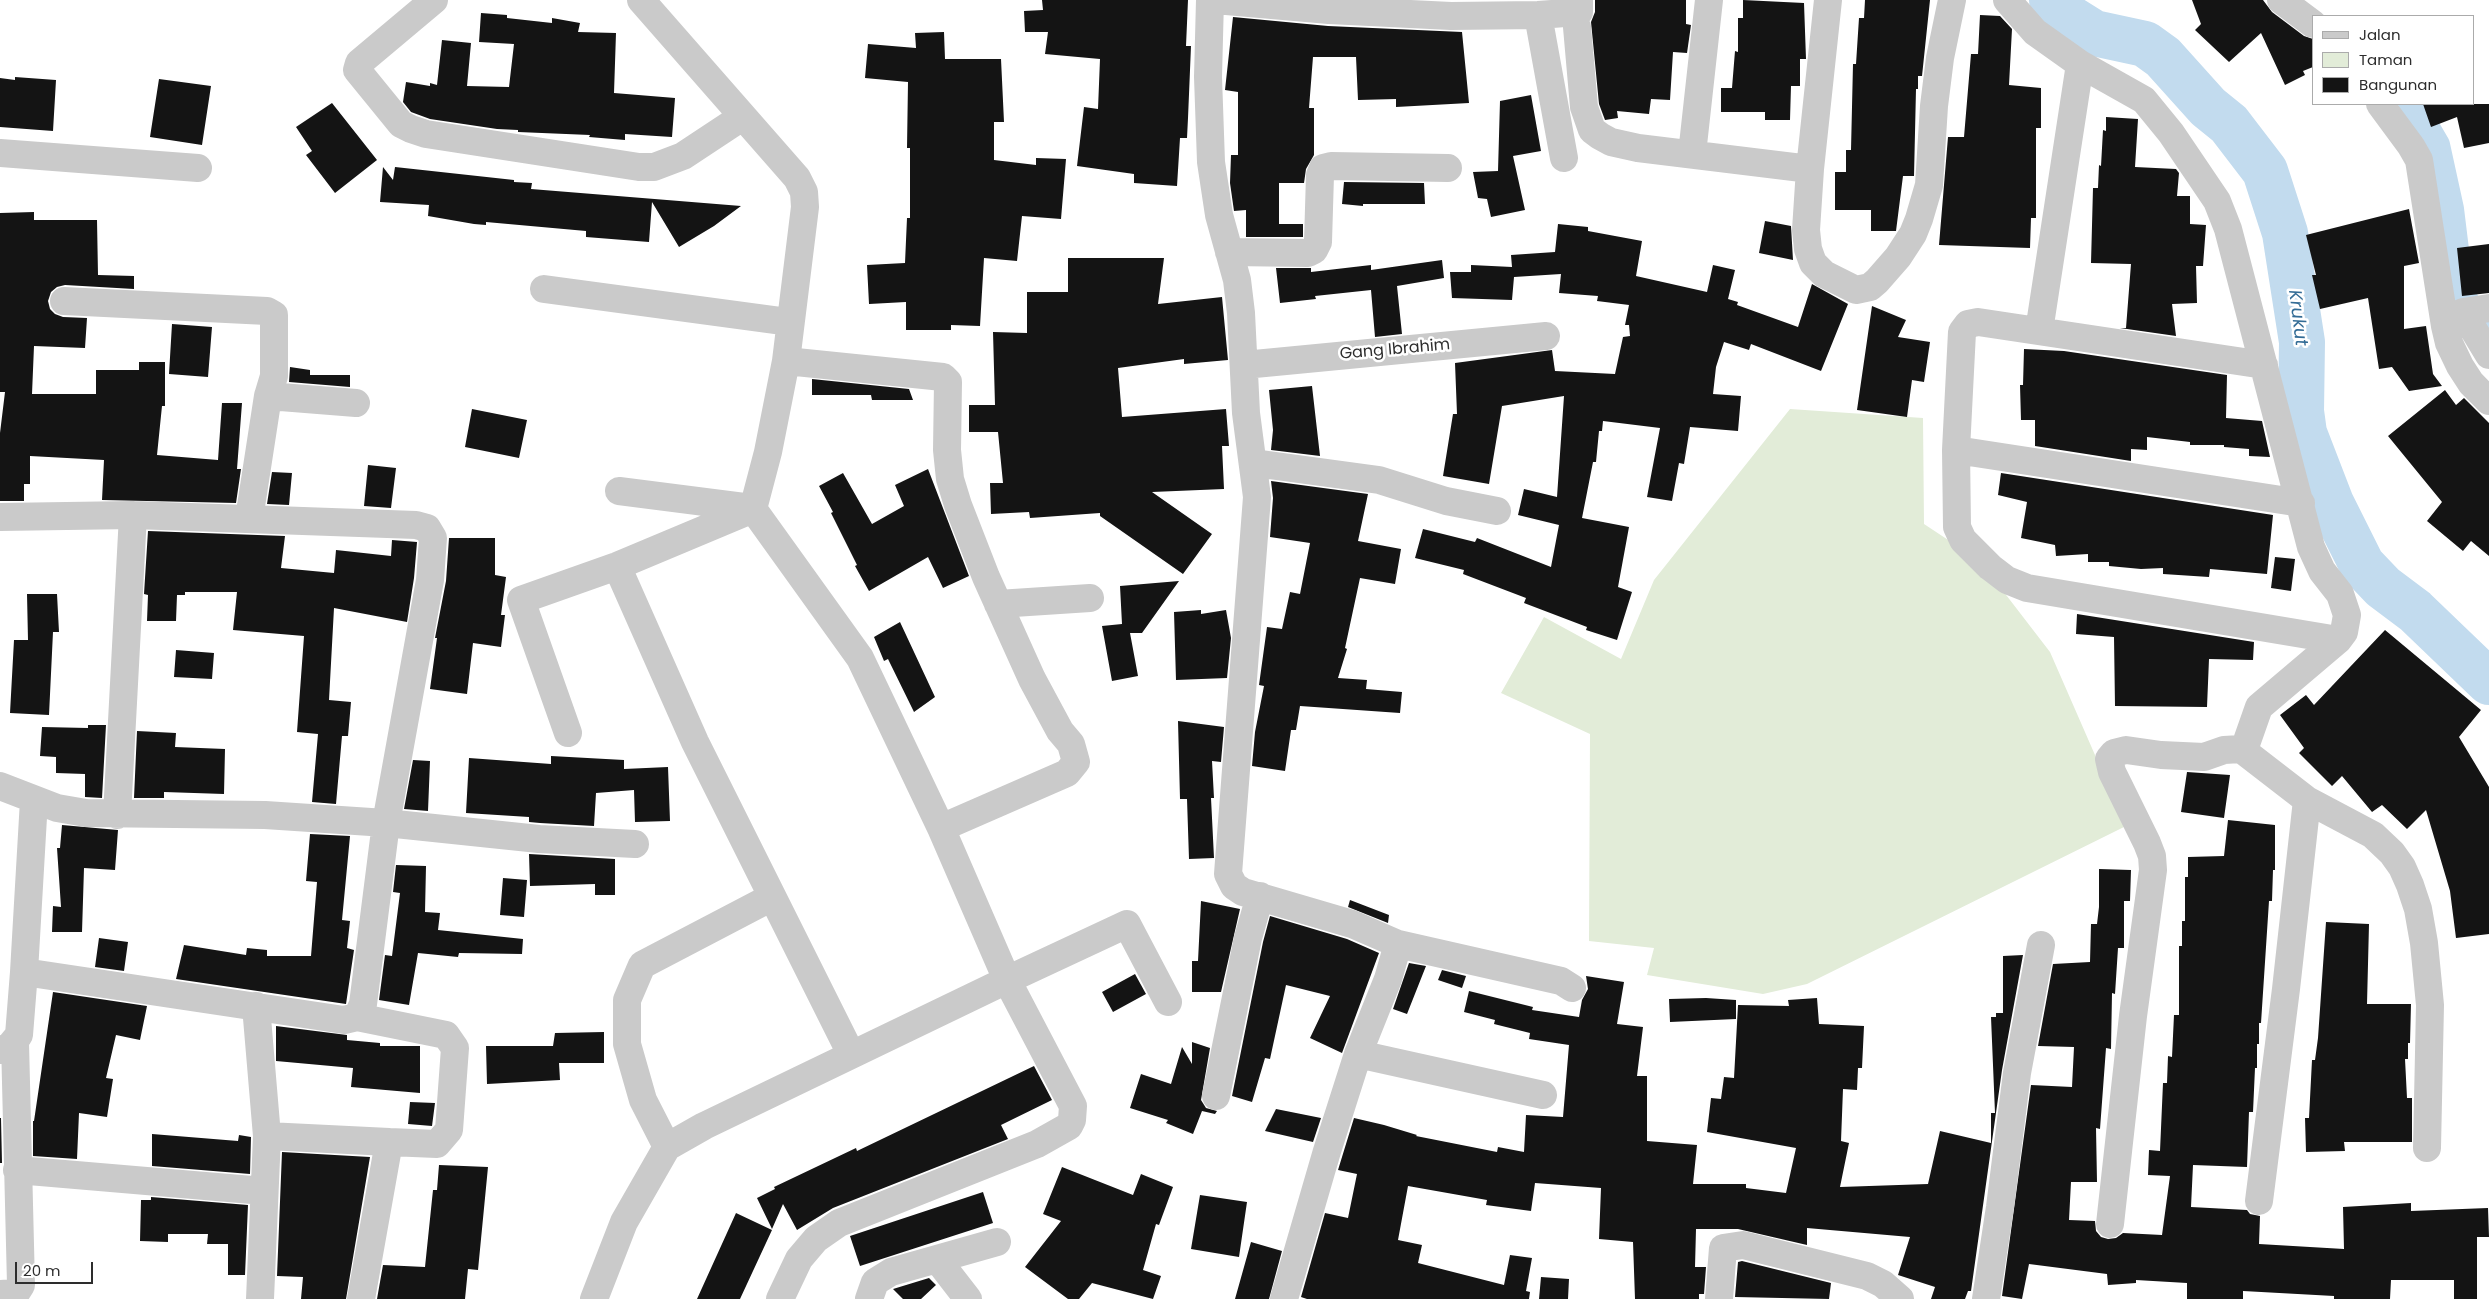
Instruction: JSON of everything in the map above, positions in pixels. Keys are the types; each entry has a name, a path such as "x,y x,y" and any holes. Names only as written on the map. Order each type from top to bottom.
{"street":[{"path":"434,0 359,63 357,70 400,124 411,129 435,135 639,167 654,167 683,156 742,117"},
{"path":"641,0 797,178 804,192 805,206 786,361 768,452 753,509"},
{"path":"1210,0 1208,78 1210,162 1220,215 1239,292 1246,413 1257,497 1228,874 1234,886 1243,892 1352,924 1398,944 1561,981 1572,988"},
{"path":"1215,0 1329,10 1451,16 1538,15 1579,12 1579,0"},
{"path":"1692,154 1709,0"},
{"path":"1828,0 1810,169 1806,230 1808,249 1813,263 1824,274 1856,290 1870,287 1898,257 1913,234 1925,202 1932,164 1934,106 1940,58 1952,0"},
{"path":"2007,0 2035,32 2080,64 2144,100 2171,133 2217,201 2228,229 2310,542 2317,560 2344,604 2347,624 2338,640 2259,707 2246,744 2241,749"},
{"path":"2281,0 2312,23"},
{"path":"1538,15 1564,158"},
{"path":"1577,27 1584,107 1592,130 1611,142 1810,169"},
{"path":"2039,331 2080,64"},
{"path":"2381,105 2419,160 2444,326 2449,343 2471,383 2489,401"},
{"path":"0,153 198,168"},
{"path":"1229,252 1308,253 1314,250 1318,242 1320,175 1323,168 1331,166 1448,168"},
{"path":"544,289 790,322"},
{"path":"64,301 272,312 276,319 274,376 268,396 249,519"},
{"path":"2476,309 2489,355"},
{"path":"2264,365 1978,322 1968,324 1962,332 1956,450 1957,527 1963,540 1974,553 2007,580 2026,588 2338,640"},
{"name":"Gang Ibrahim","path":"1244,365 1546,336"},
{"path":"786,361 943,377 948,382 947,450 950,479 958,505 998,604 1032,679 1060,731 1071,744 1076,762 1067,773 941,828"},
{"path":"268,396 356,403"},
{"path":"1956,450 2301,503"},
{"path":"1254,463 1378,480 1446,501 1497,511"},
{"path":"619,491 753,509 860,658 941,828 1007,980 1073,1106 1072,1120 1069,1126 1037,1144 839,1223 816,1239 799,1259 780,1299"},
{"path":"568,733 521,600 617,566 753,509"},
{"path":"117,814 133,515"},
{"path":"0,517 133,515 249,519 416,525 427,528 430,532 433,538 430,580 386,823 363,1004 357,1017"},
{"path":"617,566 695,742 852,1054"},
{"path":"998,604 1090,598"},
{"path":"2110,1224 2134,1007 2153,870 2152,856 2148,843 2112,772 2109,758 2114,753 2126,750 2161,755 2204,757 2224,750 2241,749 2307,800 2373,835 2392,853 2402,867 2410,885 2424,943 2430,1005 2428,1148"},
{"path":"0,786 34,800 71,811 117,814 265,815 386,823 539,839 635,844"},
{"path":"0,1294 16,1293 20,1285 17,1170 7,1046 19,1035 34,800"},
{"path":"2259,1201 2286,989 2307,800"},
{"path":"1216,1096 1248,938 1260,896"},
{"path":"667,1147 643,1100 627,1044 627,1000 642,965 772,897"},
{"path":"594,1299 624,1222 667,1147 712,1122 1127,924 1168,1002"},
{"path":"1284,1299 1327,1151 1358,1054 1388,979 1398,944"},
{"path":"1986,1299 2017,1073 2041,945"},
{"path":"24,972 344,1020 357,1017 446,1035 455,1048 449,1130 437,1144 267,1136"},
{"path":"256,1006 267,1136 260,1299"},
{"path":"1358,1054 1543,1095"},
{"path":"361,1299 389,1142"},
{"path":"17,1170 264,1190"},
{"path":"869,1299 875,1282 891,1272 997,1242"},
{"path":"1719,1299 1723,1248 1743,1245 1867,1276 1883,1284 1900,1299"},
{"path":"936,1259 968,1299"}],"green space":[{"path":"1790,409 1923,418 1924,524 1980,561 2050,652 2126,826 1807,984 1763,994 1647,975 1654,948 1589,941 1590,734 1501,693 1544,617 1621,659 1654,580"}],"building":[{"path":"1042,0 1188,0 1186,46 1191,46 1187,138 1180,138 1177,186 1134,183 1134,174 1077,166 1084,107 1098,109 1100,59 1045,54 1048,32 1025,32 1024,11 1043,10"},
{"path":"1595,0 1686,0 1686,24 1691,25 1687,53 1673,52 1670,100 1651,99 1649,114 1617,111 1618,118 1605,120 1599,104 1591,22 1595,12"},
{"path":"1743,0 1804,3 1806,59 1800,59 1800,86 1791,86 1790,120 1765,120 1765,112 1721,112 1721,88 1732,88 1735,51 1738,52 1738,18 1743,18"},
{"path":"1865,0 1930,0 1922,76 1918,76 1918,89 1916,89 1914,176 1903,176 1896,231 1871,231 1871,210 1835,210 1835,172 1846,172 1846,150 1851,150 1853,64 1856,64 1859,18 1864,18"},
{"path":"2192,0 2263,0 2272,12 2304,36 2312,39 2312,67 2303,71 2305,75 2285,85 2261,33 2229,62 2195,30 2201,24"},
{"path":"481,13 507,15 507,18 552,23 552,18 580,23 578,32 616,33 614,93 675,98 672,137 625,134 625,140 589,137 590,135 518,132 518,130 497,129 430,119 411,112 403,102 406,82 430,86 430,83 437,85 442,40 471,43 467,86 509,87 514,44 479,42"},
{"path":"1980,15 2000,16 2012,29 2009,85 2041,88 2041,128 2036,128 2036,218 2031,218 2030,248 1939,245 1948,137 1964,137 1971,54 1978,54"},
{"path":"1233,17 1328,26 1462,32 1469,103 1396,107 1396,99 1358,100 1356,57 1313,57 1309,108 1314,108 1314,155 1306,169 1304,183 1279,183 1279,224 1303,224 1303,237 1246,237 1246,210 1234,211 1230,183 1231,155 1238,155 1238,92 1225,90"},
{"path":"944,32 945,59 1001,59 1004,122 994,122 994,160 1036,165 1036,158 1066,159 1061,219 1022,216 1017,261 984,258 980,326 951,325 951,330 906,330 906,302 869,304 867,265 905,263 907,218 910,218 910,148 907,148 908,82 865,78 868,44 916,48 915,33"},
{"path":"15,77 56,80 53,131 0,127 0,78 15,80"},
{"path":"159,79 211,86 202,145 150,137"},
{"path":"1531,95 1541,151 1513,156 1525,210 1491,217 1487,199 1478,198 1473,172 1498,171 1500,101"},
{"path":"332,103 377,160 335,193 306,155 312,151 296,127"},
{"path":"2489,104 2489,143 2464,148 2457,117 2431,127 2423,105"},
{"path":"2106,117 2138,119 2135,167 2176,169 2179,173 2177,196 2190,196 2190,224 2206,225 2203,266 2196,266 2197,303 2172,304 2176,336 2120,328 2126,328 2131,264 2091,263 2093,188 2098,188 2099,165 2101,166 2103,130 2106,131"},
{"path":"383,167 393,180 395,167 514,180 514,182 532,183 531,189 741,206 714,226 679,247 652,202 649,242 586,237 586,231 486,222 486,225 474,224 428,216 429,205 380,202"},
{"path":"1344,182 1424,183 1425,204 1363,204 1363,206 1342,204"},
{"path":"2409,209 2419,263 2404,266 2404,329 2426,326 2433,374 2442,386 2409,391 2392,367 2379,369 2368,298 2320,309 2312,275 2316,275 2306,235"},
{"path":"34,212 34,220 97,220 98,275 134,276 134,289 65,285 57,287 51,292 48,301 50,309 55,314 63,317 87,318 85,348 34,346 32,394 96,394 96,370 139,370 139,362 165,362 165,406 162,406 157,455 218,460 222,403 242,403 237,469 241,469 236,503 102,500 104,460 30,456 30,484 24,484 24,501 0,501 0,433 5,392 0,392 0,213"},
{"path":"1765,221 1791,226 1793,260 1759,253"},
{"path":"1558,224 1588,227 1588,231 1642,241 1636,276 1707,292 1713,265 1735,270 1728,299 1738,302 1737,305 1798,327 1812,284 1848,304 1821,371 1751,344 1749,350 1724,342 1716,367 1713,394 1741,396 1738,431 1690,427 1684,464 1679,463 1672,501 1647,497 1660,428 1603,421 1602,431 1599,431 1596,462 1593,462 1582,518 1629,527 1618,587 1632,592 1617,640 1586,630 1587,627 1524,603 1526,598 1463,574 1464,570 1415,558 1423,529 1475,542 1477,538 1551,567 1559,525 1518,515 1524,489 1557,497 1564,396 1502,406 1489,484 1443,476 1453,414 1457,414 1455,363 1552,350 1555,371 1615,374 1623,337 1630,336 1629,325 1625,325 1629,305 1597,301 1598,296 1559,293 1561,274 1514,277 1512,300 1452,298 1450,272 1471,272 1471,265 1512,267 1511,255 1555,252"},
{"path":"2489,244 2489,293 2462,296 2457,248"},
{"path":"1068,258 1164,258 1158,304 1222,297 1228,360 1184,364 1184,359 1118,368 1122,417 1226,409 1229,446 1222,446 1224,489 1152,492 1212,534 1183,574 1100,516 1100,513 1030,518 1029,512 991,514 990,483 1003,483 998,432 969,432 969,405 995,405 993,332 1027,333 1027,292 1068,292"},
{"path":"1442,260 1444,278 1397,286 1402,334 1375,337 1371,290 1315,296 1316,299 1280,303 1276,268 1311,268 1311,272 1371,265 1371,270"},
{"path":"1872,306 1906,320 1898,337 1930,342 1924,382 1912,380 1907,417 1857,410"},
{"path":"172,324 212,327 208,377 169,374"},
{"path":"2024,349 2064,351 2227,375 2226,418 2262,421 2270,457 2249,456 2249,449 2224,447 2224,445 2190,445 2190,442 2147,437 2147,450 2131,449 2131,461 2035,446 2035,420 2021,420 2020,385 2023,385"},
{"path":"290,367 310,370 310,375 350,375 350,387 289,382"},
{"path":"812,379 909,389 913,400 872,400 871,395 812,395"},
{"path":"1312,386 1320,456 1271,450 1273,430 1269,390"},
{"path":"2445,390 2456,405 2464,398 2489,423 2489,556 2471,541 2463,551 2427,521 2442,502 2388,436"},
{"path":"472,409 527,420 519,458 465,447"},
{"path":"368,465 396,468 391,508 364,506"},
{"path":"928,469 969,576 943,588 928,557 869,591 855,566 857,565 819,486 843,473 872,524 904,506 895,485"},
{"path":"272,472 292,473 289,505 267,504"},
{"path":"2001,473 2273,515 2267,574 2210,569 2209,577 2163,574 2163,568 2141,569 2109,566 2109,562 2088,562 2088,554 2056,556 2055,545 2021,538 2027,502 1998,495"},
{"path":"1271,481 1368,494 1358,541 1401,549 1395,584 1360,578 1345,648 1347,649 1338,678 1367,680 1366,689 1402,692 1400,713 1300,706 1296,730 1291,730 1285,771 1252,766 1255,732 1264,686 1259,685 1267,627 1282,629 1290,592 1300,594 1310,543 1270,537 1273,498"},
{"path":"148,531 285,536 281,568 334,573 336,550 391,556 392,540 417,542 407,622 334,608 329,700 351,702 348,736 342,736 336,804 312,802 318,734 297,732 304,636 233,630 237,592 185,592 185,595 177,595 176,621 147,621 148,595 144,594"},
{"path":"449,538 495,538 495,575 506,577 501,615 505,615 501,647 473,643 467,694 430,689 437,638 435,638 446,581"},
{"path":"2275,557 2295,559 2291,591 2271,588"},
{"path":"1179,581 1142,633 1130,633 1138,676 1112,681 1102,626 1122,624 1120,586"},
{"path":"27,594 57,594 59,632 53,632 49,715 10,713 14,640 28,640"},
{"path":"1201,610 1201,614 1226,610 1231,638 1227,678 1176,680 1174,612"},
{"path":"2077,614 2254,642 2253,660 2209,659 2207,707 2115,706 2114,637 2076,634"},
{"path":"900,622 935,697 914,712 888,659 884,661 874,637"},
{"path":"2385,630 2481,710 2459,737 2489,787 2489,934 2456,938 2450,891 2426,810 2407,829 2382,805 2372,812 2342,776 2332,786 2299,753 2304,748 2280,715 2306,695 2314,705"},
{"path":"176,650 214,653 212,679 174,677"},
{"path":"1178,721 1224,727 1221,762 1212,761 1214,798 1211,798 1214,858 1189,859 1187,799 1180,799"},
{"path":"88,725 106,725 102,798 85,797 85,774 56,773 56,757 40,756 42,727 88,728"},
{"path":"137,731 176,733 175,747 225,749 224,794 164,792 164,798 134,798"},
{"path":"551,756 624,760 624,769 668,767 670,821 635,822 634,790 596,793 594,826 529,822 529,817 466,813 469,758 551,764"},
{"path":"413,760 430,761 428,811 404,809"},
{"path":"2187,772 2230,775 2224,818 2181,812"},
{"path":"2228,820 2275,825 2275,870 2273,870 2272,901 2269,901 2253,1112 2249,1112 2247,1167 2193,1165 2191,1207 2247,1210 2250,1214 2260,1216 2259,1244 2344,1249 2343,1207 2411,1203 2411,1211 2488,1208 2489,1237 2477,1237 2477,1299 2454,1299 2454,1280 2391,1280 2390,1299 2334,1299 2334,1296 2243,1291 2243,1299 2187,1299 2187,1283 2136,1280 2136,1283 2108,1285 2107,1274 2029,1264 2022,1299 2002,1296 2031,1085 2072,1087 2074,1047 2038,1046 2053,964 2090,962 2091,924 2097,924 2099,907 2099,869 2131,870 2130,901 2124,901 2124,948 2118,948 2115,994 2112,993 2111,1049 2106,1048 2100,1129 2096,1128 2097,1182 2071,1182 2069,1220 2095,1221 2096,1231 2101,1237 2108,1239 2116,1238 2123,1233 2162,1235 2170,1176 2148,1175 2149,1150 2160,1151 2163,1083 2167,1083 2168,1056 2172,1057 2174,1015 2179,1015 2179,946 2182,946 2182,921 2185,921 2185,877 2188,877 2188,857 2224,856"},
{"path":"62,825 118,830 115,870 84,868 82,932 52,932 53,906 61,907 57,848 60,848"},
{"path":"310,834 350,836 342,920 350,921 347,948 354,950 346,1004 176,979 184,945 246,955 247,948 267,950 267,956 311,956 317,882 306,881"},
{"path":"529,854 615,859 615,895 595,895 595,884 530,886"},
{"path":"396,865 426,866 425,912 440,913 438,930 523,939 522,954 459,953 458,957 418,953 409,1005 379,1000 385,955 392,956 400,893 393,892"},
{"path":"503,878 527,880 524,917 500,915"},
{"path":"1350,900 1389,915 1388,923 1348,907"},
{"path":"1201,901 1240,909 1221,992 1192,992 1192,961 1198,961"},
{"path":"1270,916 1347,939 1379,953 1342,1053 1310,1038 1330,996 1286,985 1270,1059 1265,1058 1252,1102 1232,1096"},
{"path":"2326,922 2369,924 2367,1004 2411,1004 2410,1043 2408,1043 2408,1059 2405,1059 2407,1098 2412,1098 2412,1142 2344,1142 2345,1151 2306,1152 2305,1118 2309,1118 2312,1060 2315,1060 2318,1038"},
{"path":"99,938 128,942 124,971 95,967"},
{"path":"2023,955 2002,1070 1971,1291 1968,1291 1965,1299 1931,1299 1935,1287 1898,1275 1910,1237 1807,1228 1807,1245 1738,1229 1696,1229 1695,1267 1706,1267 1704,1294 1699,1294 1699,1299 1635,1299 1633,1242 1599,1239 1601,1188 1535,1183 1531,1211 1486,1205 1487,1200 1408,1186 1398,1240 1422,1245 1418,1263 1504,1285 1510,1255 1532,1258 1526,1291 1530,1292 1529,1299 1307,1299 1301,1297 1325,1213 1348,1218 1357,1174 1338,1170 1354,1118 1384,1125 1416,1136 1497,1152 1498,1147 1524,1152 1526,1115 1563,1117 1569,1045 1529,1039 1530,1033 1494,1024 1495,1020 1464,1012 1469,991 1533,1007 1532,1010 1579,1017 1582,1000 1588,989 1586,976 1624,982 1617,1024 1643,1027 1637,1076 1647,1076 1647,1141 1697,1145 1693,1184 1746,1184 1746,1188 1786,1193 1796,1148 1707,1132 1711,1098 1721,1099 1724,1077 1734,1078 1738,1005 1789,1006 1788,1000 1817,998 1819,1024 1864,1026 1862,1068 1858,1068 1857,1090 1843,1089 1841,1141 1849,1143 1840,1187 1928,1184 1940,1131 1991,1143 1991,1113 1995,1113 1991,1017 1996,1017 1996,1013 2003,1013 2003,956"},
{"path":"1409,963 1426,966 1407,1014 1393,1009"},
{"path":"1442,970 1466,976 1462,988 1438,980"},
{"path":"1135,974 1146,994 1113,1012 1102,992"},
{"path":"53,992 147,1006 140,1040 116,1035 106,1078 113,1079 107,1117 79,1113 77,1159 33,1156 33,1121"},
{"path":"1706,998 1736,1000 1736,1019 1670,1022 1669,999"},
{"path":"276,1026 347,1035 347,1040 380,1043 380,1046 420,1046 420,1093 351,1087 353,1068 276,1061"},
{"path":"604,1032 604,1063 559,1063 560,1080 487,1084 486,1046 553,1046 555,1033"},
{"path":"1192,1042 1210,1048 1201,1100 1206,1108 1217,1111 1215,1114 1202,1111 1193,1134 1166,1123 1168,1120 1130,1108 1141,1074 1171,1084 1182,1047 1192,1064"},
{"path":"1034,1066 1052,1100 1001,1125 1008,1139 833,1208 797,1230 783,1204 772,1229 757,1198 775,1189 774,1187 856,1148 857,1151"},
{"path":"410,1102 435,1103 432,1126 408,1124"},
{"path":"1276,1109 1321,1118 1313,1142 1265,1131"},
{"path":"1,1118 2,1163 0,1163"},
{"path":"152,1134 238,1141 239,1135 251,1137 250,1174 152,1166"},
{"path":"282,1152 370,1157 346,1299 301,1299 303,1277 277,1276"},
{"path":"439,1165 488,1167 478,1270 468,1269 465,1299 377,1299 383,1265 425,1267 433,1190 437,1190"},
{"path":"1062,1167 1133,1195 1141,1174 1173,1187 1159,1225 1156,1224 1143,1270 1161,1276 1153,1299 1092,1283 1079,1299 1068,1299 1025,1267 1061,1221 1043,1214"},
{"path":"983,1192 993,1223 860,1266 850,1236"},
{"path":"1200,1195 1247,1202 1239,1257 1191,1249"},
{"path":"151,1197 248,1205 245,1275 228,1275 228,1244 207,1244 208,1234 168,1234 168,1242 140,1241 141,1200 151,1200"},
{"path":"736,1213 772,1230 740,1299 697,1299"},
{"path":"1251,1242 1282,1251 1269,1299 1235,1299"},
{"path":"1742,1261 1831,1283 1829,1299 1735,1297 1738,1262"},
{"path":"1541,1277 1569,1279 1568,1299 1539,1299"},
{"path":"929,1278 936,1285 921,1299 903,1299 893,1289"}],"waterway":[{"name":"Krukut","path":"2052,0 2062,13 2094,33 2145,44 2163,57 2208,107 2229,124 2265,171 2285,233 2302,342 2301,411 2304,433 2331,503 2362,565 2383,587 2415,611 2489,682"},
{"path":"2413,105 2436,145 2450,209 2460,291 2480,331"}]}
